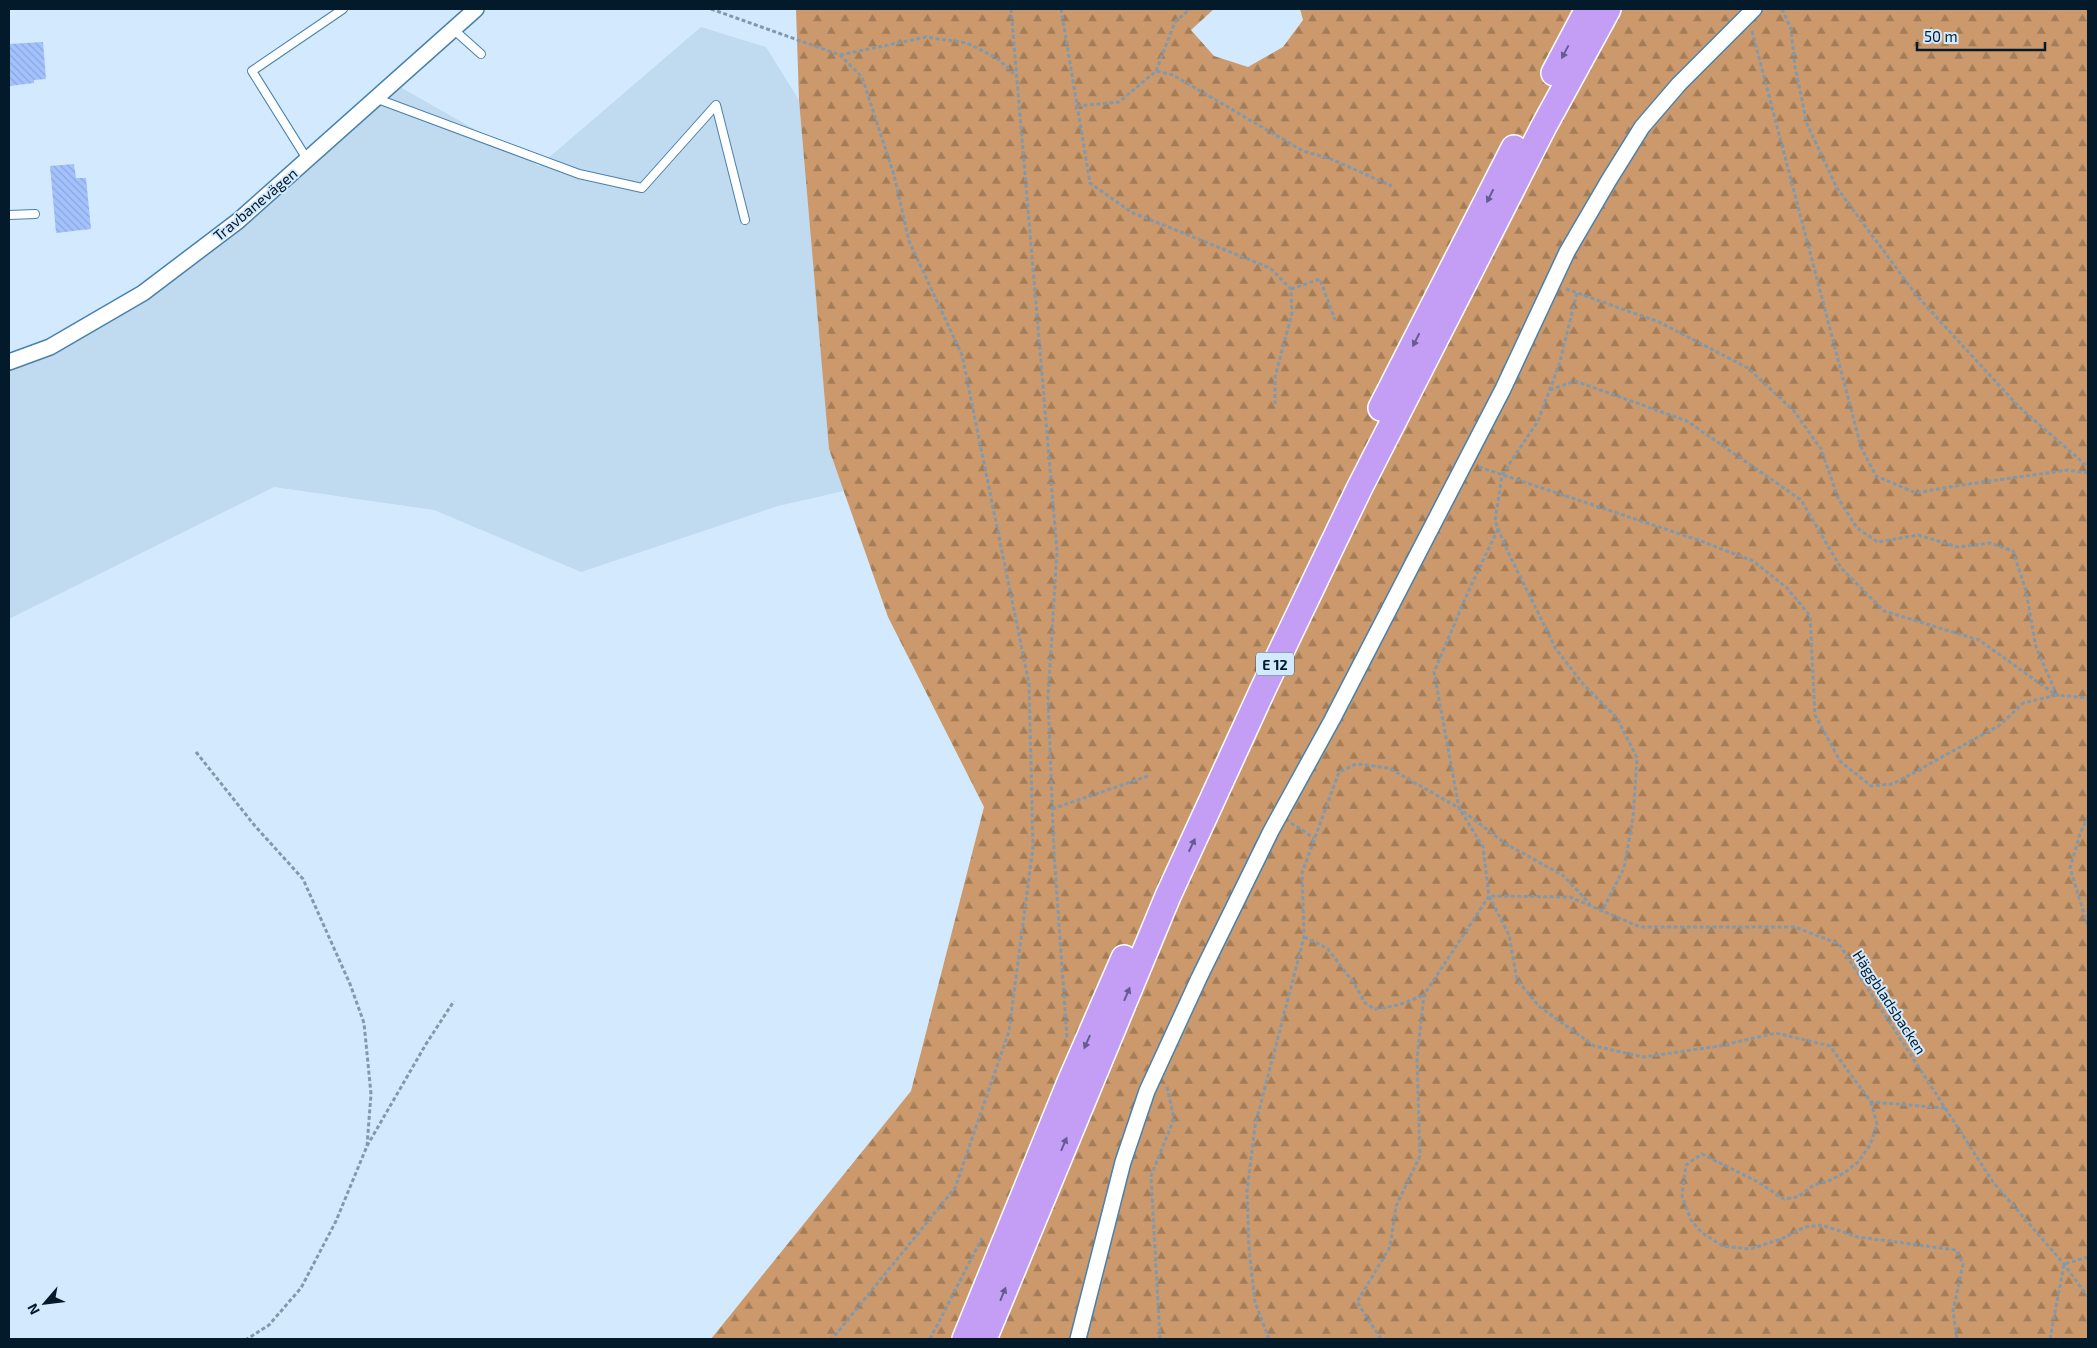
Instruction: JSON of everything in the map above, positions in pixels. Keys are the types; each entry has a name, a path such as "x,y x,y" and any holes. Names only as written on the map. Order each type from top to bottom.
{"highway":[{"name":"E 12","path":"965,1339 1070,1082 1194,799 1278,620 1446,280 1588,9"},
{"name":"E 12","path":"984,1339 1168,896 1264,687 1359,489 1544,126 1608,9"}],"street":[{"name":"Travbanevägen","path":"9,362 50,347 143,293 238,221 476,9"},
{"path":"1078,1339 1124,1162 1147,1091 1203,969 1279,816 1336,711 1503,389 1567,252 1642,127 1679,84 1751,12"}],"lane":[{"path":"307,159 252,71 343,9"},
{"path":"453,29 481,54"},
{"path":"375,98 580,174 642,188 716,106 745,220"},
{"path":"9,215 35,214"}],"path":[{"path":"711,9 840,55 862,77 894,175 909,241 962,355 1029,684 1033,847 1009,1031 955,1188 832,1339"},
{"path":"1011,9 1057,551 1048,697 1052,809 1067,1038"},
{"path":"1061,9 1090,184 1131,212 1270,268 1291,289 1292,313 1275,377 1275,404"},
{"path":"1077,106 1118,102 1156,71 1175,22 1190,9"},
{"path":"1782,9 1791,29 1795,68 1807,124 1837,188 1924,303 2018,406 2088,467"},
{"path":"1751,12 1861,447 1876,476 1916,493 2068,470 2088,473"},
{"path":"840,55 926,37 967,43 997,58 1016,76"},
{"path":"1156,71 1173,75 1304,151 1332,159 1392,186"},
{"path":"1291,289 1320,279 1335,320"},
{"path":"1602,911 1624,868 1633,818 1637,758 1617,718 1583,684 1556,649 1495,521 1502,475 1538,421 1559,366 1576,293 1659,322 1748,368 1794,411 1821,449 1838,498 1856,528 1878,542 1918,535 1958,547 1990,543 2013,552 2026,591 2036,647 2057,695"},
{"path":"1550,390 1575,381 1687,421 1801,500 1841,568 1884,611 1979,640 2057,695"},
{"path":"1465,462 1698,540 1752,562 1787,588 1810,616 1815,715 1840,761 1871,786 1893,784 2000,725 2023,703 2057,695 2088,698"},
{"path":"1498,529 1468,592 1434,672 1459,808 1483,847 1489,896 1509,935 1517,980 1539,1006 1594,1046 1644,1057 1719,1046 1776,1034 1830,1046 1871,1102 1878,1124 1870,1145 1858,1162 1844,1173 1814,1186 1798,1197 1784,1199 1758,1182 1702,1154 1686,1165 1682,1196 1692,1220 1701,1232 1723,1246 1750,1249 1780,1239 1805,1227 1822,1225 1858,1236 1956,1250 1964,1264 1953,1311 1957,1339"},
{"path":"196,752 255,826 303,879 350,984 364,1023 371,1094 367,1146"},
{"path":"1269,1339 1255,1302 1249,1249 1247,1191 1255,1126 1304,938 1302,873 1339,772 1356,764 1389,768 1459,808 1506,844 1564,876 1592,906"},
{"path":"1052,809 1148,776"},
{"path":"1279,816 1314,838"},
{"path":"2088,816 2080,834 2070,868 2088,927"},
{"path":"1381,1339 1357,1302 1390,1247 1396,1206 1420,1156 1417,1058 1424,995 1489,896"},
{"name":"Häggbladsbacken","path":"1489,896 1570,897 1640,927 1795,927 1839,944 1993,1182 2064,1264 2088,1296"},
{"path":"1304,938 1326,948 1354,983 1365,1003 1375,1009 1399,1004 1424,995"},
{"path":"246,1339 269,1325 301,1288 336,1221 367,1146 454,1000"},
{"path":"1158,1067 1168,1088 1174,1120 1151,1176 1160,1339"},
{"path":"1871,1102 1946,1108"},
{"path":"930,1339 984,1234"},
{"path":"2050,1339 2064,1264 2088,1258"}],"shaded area":[{"path":"701,27 766,47 799,100 829,449 844,491 778,506 581,572 434,510 274,487 9,619 9,362 143,293 393,83 539,166"}],"green space":[{"path":"796,9 1214,9 1191,30 1214,56 1248,67 1283,47 1303,20 1300,9 2088,9 2088,1339 711,1339 911,1091 984,807 888,617 829,449 799,100"}],"building":[{"path":"43,42 46,79 34,80 34,83 10,86 9,44"},
{"path":"74,164 76,178 86,178 91,229 56,233 50,166"}]}
